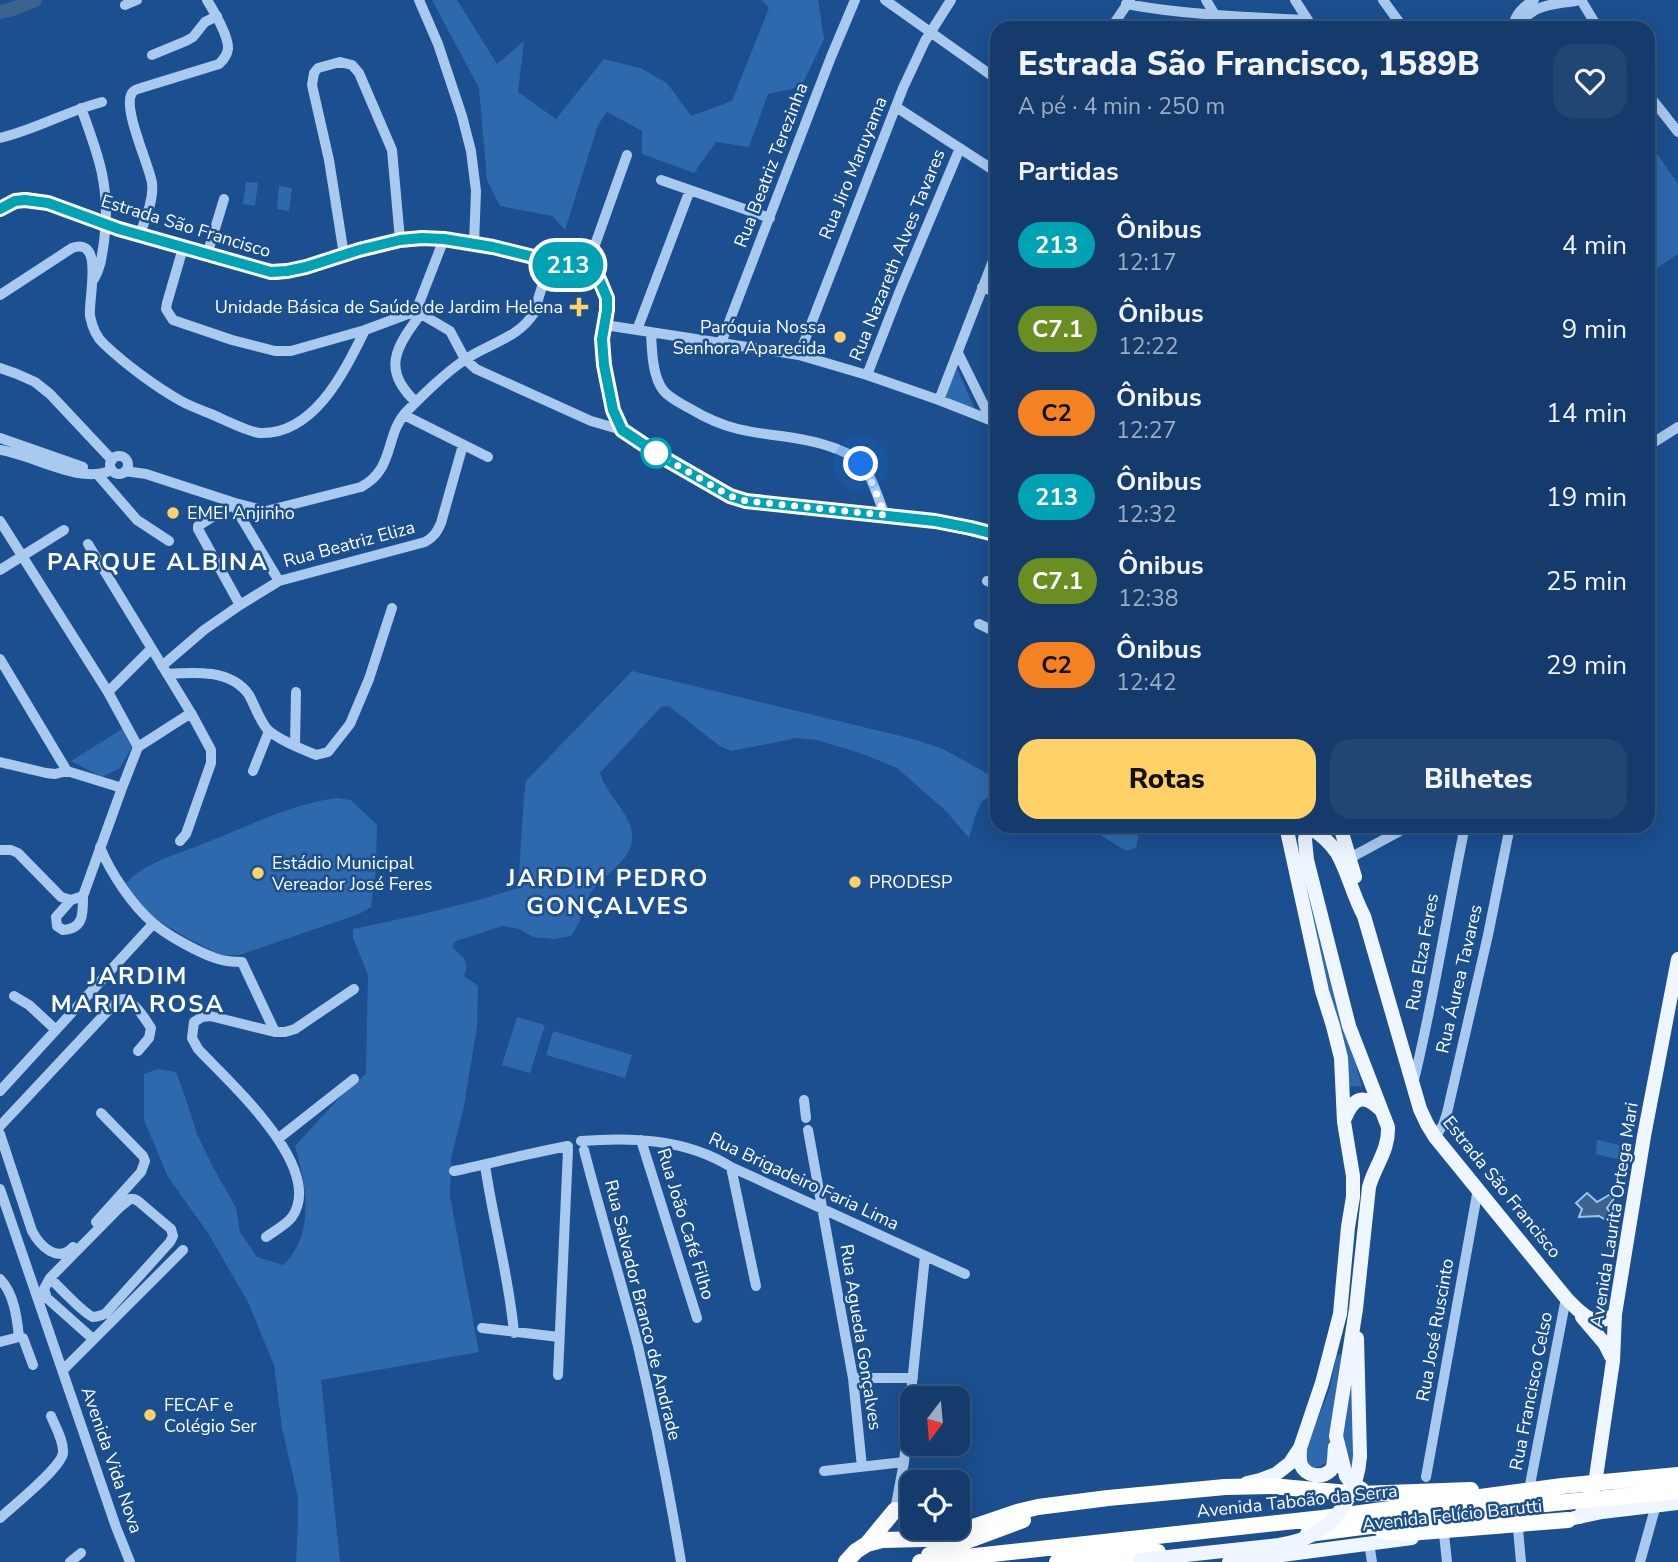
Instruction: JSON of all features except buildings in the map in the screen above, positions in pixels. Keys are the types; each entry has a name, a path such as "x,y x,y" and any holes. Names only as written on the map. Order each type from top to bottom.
{"highway":[{"name":"Avenida Taboão da Serra","path":"1058,1562 1239,1544 1356,1528 1595,1484 1678,1475"},
{"path":"970,1528 1038,1507 1225,1487 1258,1485 1359,1494 1479,1490 1510,1493"},
{"name":"Avenida Taboão da Serra","path":"918,1562 1401,1509 1510,1493 1527,1498 1588,1499 1678,1491"},
{"path":"918,1562 934,1552 1068,1504"},
{"path":"895,1510 900,1530"},
{"path":"867,1544 895,1510"},
{"path":"1356,1528 1409,1533 1518,1526 1574,1518"},
{"path":"846,1562 867,1544 900,1539"}],"main road":[{"name":"Estrada São Francisco","path":"0,209 15,201 38,201 139,236 277,273 400,240 422,238 444,239 522,253 586,270"},
{"path":"586,270 599,279 607,298 602,339 613,410 622,430 664,458 730,496 757,503 935,521 990,533"},
{"path":"1225,1487 1276,1474 1290,1463 1300,1448 1322,1383 1340,1314 1353,1197 1353,1176 1344,1122 1341,1058 1322,991 1288,833"},
{"path":"1300,1448 1300,1462 1303,1469 1310,1474 1317,1476 1331,1470 1356,1309 1369,1186 1389,1139 1388,1127 1349,1026 1305,848 1307,833"},
{"name":"Estrada São Francisco","path":"1317,833 1343,856"},
{"name":"Estrada São Francisco","path":"1341,833 1343,856 1356,902 1364,916 1420,1109 1427,1124 1580,1312 1605,1344 1613,1361"},
{"path":"1310,868 1312,856 1317,850 1329,850 1343,856"},
{"name":"Avenida Laurita Ortega Mari","path":"1574,1518 1595,1484 1613,1361 1614,1321 1644,1136 1678,958"},
{"path":"1344,1122 1352,1104 1361,1099 1375,1103 1382,1111"},
{"path":"1136,1561 1279,1545 1298,1541 1328,1525 1344,1506 1357,1476 1360,1456 1356,1309"},
{"path":"1580,1312 1594,1320 1614,1321"},
{"path":"1590,1327 1606,1330 1614,1321"},
{"path":"1336,1436 1346,1476 1351,1483 1377,1493"},
{"path":"1574,1518 1602,1511 1678,1503"},
{"name":"Avenida Felício Barutti","path":"1229,1562 1297,1558 1369,1543 1518,1526"}],"street":[{"path":"125,5 137,0"},
{"path":"139,236 152,183 137,137 129,103 131,94 134,90 219,64 228,52 228,45 207,0"},
{"path":"419,0 438,44 471,151 475,191 474,244"},
{"name":"Rua Beatriz Terezinha","path":"721,343 855,0"},
{"path":"885,0 990,74"},
{"name":"Rua Jiro Maruyama","path":"799,355 896,107 925,41 951,0"},
{"path":"1206,0 1215,15"},
{"path":"1295,0 1309,21"},
{"path":"1383,0 1398,21"},
{"path":"1522,21 1535,9 1580,0 1594,21"},
{"path":"1514,21 1522,7 1530,1 1535,4 1552,1 1558,4"},
{"path":"1116,21 1128,2 1157,10 1279,21"},
{"path":"152,55 193,37 205,22 216,16"},
{"path":"344,255 329,160 312,85 314,73 318,68 340,62 352,65 359,73 388,138 394,163 400,240"},
{"path":"0,138 102,102"},
{"path":"1655,103 1678,132"},
{"path":"896,107 990,168"},
{"path":"81,108 95,146 106,197 106,225 101,262 92,281"},
{"name":"Rua Nazareth Alves Tavares","path":"867,375 960,148"},
{"path":"586,270 628,155"},
{"path":"662,180 770,218"},
{"path":"637,330 690,191"},
{"path":"207,255 224,199"},
{"path":"416,402 406,393 396,377 395,356 418,313 444,239"},
{"path":"0,295 72,248 79,245 88,248 92,260 91,319 102,342 153,384 183,402 258,433 284,429 313,411 342,375 365,330"},
{"path":"183,248 166,309 176,322 275,351 291,351 418,313 450,331 465,359 488,376 591,421 622,430"},
{"path":"245,524 267,511 337,494 371,482 383,466 404,415 416,402 465,359 517,332 529,321 534,313 550,260"},
{"path":"939,400 990,268"},
{"path":"982,288 990,290"},
{"path":"604,325 799,355 867,375 990,420"},
{"path":"651,333 653,360 662,389 670,397 719,423 738,429 803,439 848,453 855,457 870,478 885,515"},
{"path":"958,353 990,420"},
{"path":"0,368 35,382 50,394 117,473 125,466 267,511"},
{"path":"591,421 602,418 613,410"},
{"path":"404,415 488,457"},
{"path":"1655,442 1678,427"},
{"path":"0,438 89,468 111,465"},
{"name":"Rua Beatriz Eliza","path":"164,670 204,630 279,581 432,538 438,532 463,446"},
{"path":"0,450 82,474 98,475 111,465"},
{"path":"98,475 137,520 169,541"},
{"path":"235,503 279,581"},
{"path":"235,503 198,526 198,529 240,605"},
{"path":"0,521 108,692 138,747"},
{"path":"0,570 64,530"},
{"path":"88,544 211,750 212,757 186,834 180,841"},
{"path":"164,670 226,677 248,694 269,731 316,755 328,752 350,724 369,679 393,608"},
{"path":"979,624 990,629"},
{"path":"108,692 151,649"},
{"path":"0,659 67,771"},
{"path":"295,745 296,692"},
{"path":"0,850 18,853 61,897 77,898 100,847 138,747 191,713"},
{"path":"253,771 269,731"},
{"path":"0,762 46,773 67,771 122,788"},
{"path":"1343,856 1394,833"},
{"name":"Rua Elza Feres","path":"1413,1084 1426,1034 1464,833"},
{"name":"Rua Áurea Tavares","path":"1435,1137 1447,1113 1509,833"},
{"path":"100,847 105,860 131,899 153,924 215,958 242,962 275,1031"},
{"path":"0,1091 153,924"},
{"path":"266,1237 291,1218 298,1202 299,1184 290,1159 279,1138 198,1049 191,1030 194,1022 211,1016 285,1032 295,1029 354,989"},
{"path":"13,996 29,1005 56,1030"},
{"path":"0,1126 118,1000 124,999 139,1009 151,1028 149,1038 138,1051"},
{"path":"17,1072 36,1087"},
{"path":"279,1138 354,1079"},
{"path":"804,1100 806,1118"},
{"path":"0,1134 39,1243 63,1255 144,1167 143,1156 102,1114"},
{"name":"Rua Agueda Gonçalves","path":"808,1130 853,1378 862,1466"},
{"name":"Rua Brigadeiro Faria Lima","path":"454,1171 529,1153 568,1148 576,1154 583,1145 641,1140 666,1142 705,1153 965,1274"},
{"name":"Rua João Café Filho","path":"641,1140 697,1318"},
{"name":"Rua Salvador Branco de Andrade","path":"583,1145 649,1394 681,1562"},
{"path":"558,1375 568,1148"},
{"path":"485,1165 507,1279 514,1333"},
{"path":"731,1167 756,1286"},
{"name":"Avenida Vida Nova","path":"0,1189 130,1562"},
{"name":"Rua José Ruscinto","path":"1426,1477 1478,1189"},
{"path":"50,1278 85,1312 94,1317 105,1314 170,1242 173,1236 171,1229 138,1201 130,1199 50,1278 44,1289 47,1298 93,1339"},
{"name":"Avenida Vida Nova","path":"62,1370 183,1250"},
{"path":"895,1510 904,1462 925,1255"},
{"path":"0,1279 13,1302 19,1337"},
{"name":"Rua Francisco Celso","path":"1518,1526 1527,1498 1566,1298"},
{"path":"482,1328 559,1337"},
{"path":"0,1342 23,1338 33,1365"},
{"path":"853,1378 913,1378"},
{"path":"0,1518 61,1459 62,1448 51,1416"},
{"path":"824,1471 904,1462"},
{"path":"1640,1562 1656,1505"},
{"path":"1518,1526 1521,1562"},
{"path":"1444,1534 1447,1562"},
{"path":"1369,1543 1372,1562"},
{"path":"70,1562 81,1553"}],"shaded area":[{"path":"432,0 457,0 497,64 524,41 518,92 556,119 604,59 640,68 667,83 691,116 732,101 769,8 762,0 818,0 824,39 801,87 768,94 749,147 716,142 694,173 642,154 642,131 607,112 598,125 565,230 552,216 500,206 487,180 479,88"},
{"path":"1655,150 1678,184 1678,254 1657,268"},
{"path":"246,182 258,183 255,206 243,204"},
{"path":"279,186 292,188 289,211 277,209"},
{"path":"957,369 975,409 943,398"},
{"path":"632,671 917,740 943,749 990,775 990,797 982,801 969,838 947,812 897,768 817,740 797,738 731,751 720,746 669,706 661,707 600,773 627,818 632,837 625,857 589,896 571,936 554,939 533,937 519,929 503,926 456,941 452,946 466,962 464,976 478,986 477,1027 464,1106 451,1158 450,1196 479,1352 321,1380 340,1562 296,1562 298,1498 282,1428 274,1365 248,1302 208,1233 168,1177 144,1120 144,1074 157,1069 176,1072 197,1134 236,1208 240,1232 257,1257 283,1265 300,1239 306,1208 295,1146 339,1098 366,1074 368,975 353,938 353,929 419,915 518,888 526,781"},
{"path":"122,729 132,747 120,768 102,777 71,761"},
{"name":"Estádio Municipal Vereador José Feres","path":"337,798 351,800 377,825 376,868 371,907 359,914 239,955 221,955 144,911 126,883 134,875 165,858 288,810"},
{"path":"1097,833 1138,833 1136,848 1126,851"},
{"path":"1293,840 1297,842 1362,1087 1347,1088"},
{"path":"517,1017 545,1025 530,1073 502,1065"},
{"path":"553,1031 632,1055 625,1078 546,1055"},
{"path":"1597,1140 1628,1147 1625,1161 1596,1154"},
{"path":"1587,1193 1597,1202 1609,1195 1615,1197 1607,1208 1613,1217 1611,1223 1599,1216 1579,1217 1582,1209 1576,1203"},
{"path":"1342,1354 1329,1460 1317,1467 1311,1466 1304,1463 1305,1450 1329,1391 1337,1355"},
{"path":"1351,1355 1353,1471 1351,1474 1343,1436"}],"waterway":[{"path":"0,12 35,0"}],"bus line":[{"name":"213","path":"0,209 15,201 48,203 119,229 277,273 400,240 422,238 493,247 586,270 599,279 607,298 602,339 613,410 622,430 644,445 730,496 746,501 935,521 990,533"}],"place":[{"name":"Unidade Básica de Saúde de Jardim Helena","path":"579,307"},
{"name":"Paróquia Nossa Senhora Aparecida","path":"840,337"},
{"name":"EMEI Anjinho","path":"173,513"},
{"name":"Estádio Municipal Vereador José Feres","path":"258,873"},
{"name":"PRODESP","path":"855,882"},
{"name":"FECAF e Colégio Ser","path":"150,1415"}],"district":[{"name":"PARQUE ALBINA","path":"158,562"},
{"name":"JARDIM PEDRO GONÇALVES","path":"608,892"},
{"name":"JARDIM MARIA ROSA","path":"138,990"}],"route":[{"path":"656,453 730,496 746,501 885,515 870,478 861,464"}]}
